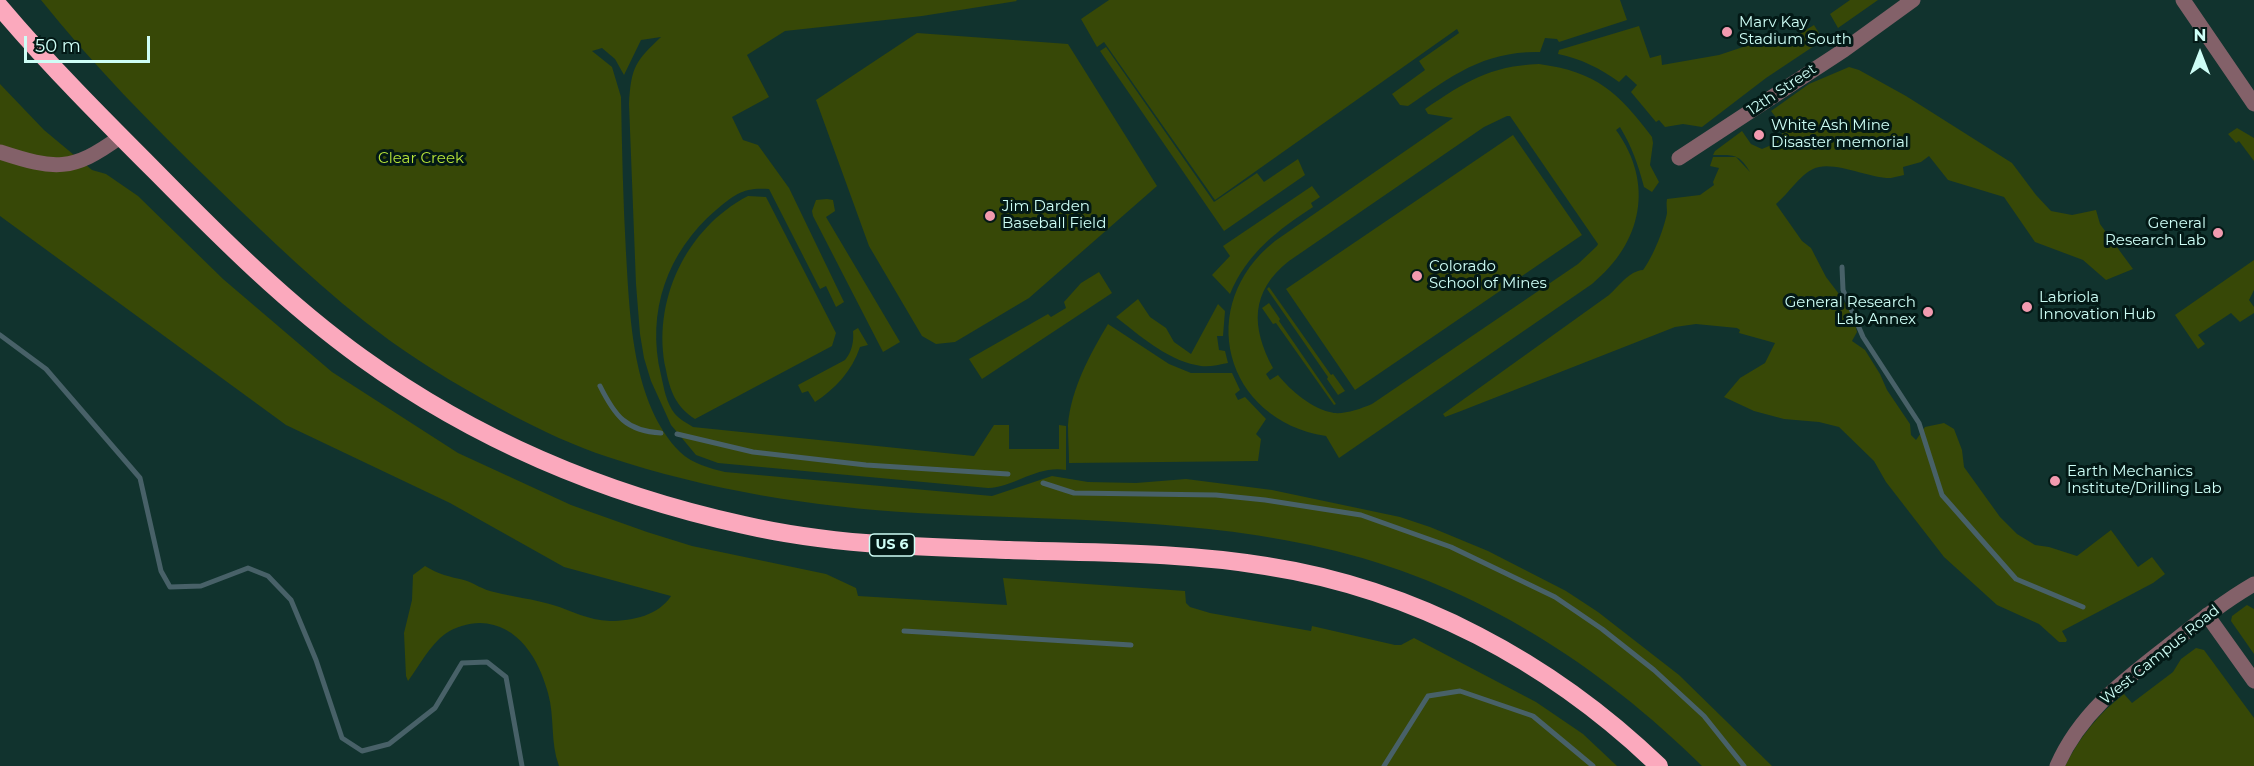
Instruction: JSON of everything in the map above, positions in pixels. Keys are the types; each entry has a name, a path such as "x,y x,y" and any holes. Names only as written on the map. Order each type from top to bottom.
{"highway":[{"name":"US 6","path":"1,8 57,72 120,137 245,260 299,309 360,357 418,395 529,454 627,494 684,511 747,526 818,538 889,545 1196,558 1265,566 1336,580 1415,606 1510,653 1590,706 1659,766"}],"street":[{"name":"12th Street","path":"1679,158 1844,50 1913,0"},
{"path":"2183,0 2254,102"},
{"path":"0,152 34,163 63,165 96,155 120,137"},
{"name":"West Campus Road","path":"2056,766 2070,738 2107,694 2207,615 2254,584"},
{"path":"2207,615 2254,681"}],"green space":[{"name":"Clear Creek","path":"41,0 1016,0 922,16 785,31 747,55 769,97 732,117 743,140 758,145 789,188 844,302 836,307 826,286 820,289 769,189 753,189 740,193 716,210 699,227 673,264 664,285 659,306 656,329 657,352 669,405 677,416 693,427 974,456 994,425 1009,425 1009,449 1059,449 1059,425 1066,426 1066,470 1055,469 1036,473 1008,484 988,488 718,463 696,455 671,425 651,381 640,334 629,104 631,81 636,65 661,37 641,40 624,75 615,59 602,48 592,51 612,67 621,97 626,253 629,304 636,358 652,409 664,432 680,452 696,463 725,472 992,496 1052,476 1088,482 1136,483 1186,479 1272,490 1400,517 1488,551 1566,591 1598,612 1679,675 1772,766 1702,766 1622,695 1579,663 1534,634 1438,585 1388,566 1336,551 1284,540 1180,526 917,513 799,501 684,479 608,457 559,438 464,389 389,340 342,303 275,244 166,138 102,71"},
{"path":"1109,0 1620,0 1627,20 1559,42 1557,39 1545,38 1540,52 1520,53 1485,60 1455,75 1408,106 1400,105 1392,94 1425,70 1419,61 1459,33 1457,29 1215,200 1104,42 1097,47 1081,19"},
{"path":"1850,0 1878,0 1838,28 1830,14"},
{"path":"1814,25 1823,40 1766,78 1702,127 1683,124 1665,127 1659,120 1656,122 1631,92 1637,85 1626,75 1619,82 1590,65 1558,54 1559,50 1639,26 1650,58 1661,55 1662,65 1719,55 1788,35 1791,39"},
{"name":"Jim Darden Baseball Field","path":"917,33 1068,44 1157,186 1029,298 955,342 936,344 922,336 869,246 816,100"},
{"path":"1106,47 1214,202 1257,173 1264,182 1298,159 1305,175 1224,231 1100,51"},
{"path":"1539,64 1576,72 1617,96 1652,137 1650,165 1659,182 1652,192 1644,187 1628,142 1620,127 1616,130 1628,150 1636,171 1639,192 1632,231 1609,268 1592,284 1339,458 1326,436 1291,426 1264,408 1244,384 1232,356 1229,327 1234,296 1250,267 1275,241 1453,118 1428,114 1425,109 1478,77 1521,65","holes":["1510,116 1598,244 1597,246 1578,264 1372,404 1348,412 1334,413 1318,408 1303,398 1278,375 1270,380 1266,374 1273,368 1261,338 1258,311 1267,285 1276,273 1289,261 1484,127"]},
{"path":"1849,67 1859,70 1906,96 2012,163 2051,211 2072,215 2096,210 2100,224 2133,269 2106,280 2083,260 2035,242 2004,197 1948,180 1929,156 1921,162 1903,167 1904,175 1891,178 1830,166 1813,169 1776,204 1802,241 1811,248 1826,277 1842,298 1854,319 1857,332 1852,341 1865,350 1887,390 1910,424 1911,435 1916,440 1925,427 1944,423 1954,429 1962,450 1964,467 2000,517 2017,534 2035,545 2077,556 2111,530 2138,567 2152,557 2165,574 2153,583 2062,631 2066,642 2059,642 2039,624 1997,605 1944,557 1886,482 1874,461 1839,427 1819,422 1784,419 1754,411 1724,397 1740,378 1765,363 1775,343 1739,333 1740,330 1737,328 1696,324 1675,327 1445,417 1443,414 1609,295 1629,276 1643,270 1663,227 1667,213 1667,199 1700,195 1714,185 1713,182 1719,168 1710,166 1713,157 1736,157 1750,172 1739,158 1731,155 1713,155 1715,151 1742,131 1751,144 1762,149 1776,143 1785,129 1771,111 1809,84"},
{"path":"0,84 44,130 92,170 106,174 138,196 223,279 332,372 458,453 571,505 692,546 826,574 856,588 858,596 1007,605 1003,578 1185,591 1186,603 1190,607 1210,613 1311,631 1312,626 1395,645 1401,645 1414,638 1536,702 1583,734 1617,766 559,766 554,748 550,702 539,668 525,646 506,630 480,623 453,629 434,644 408,681 404,633 412,600 413,575 425,566 490,591 546,603 587,617 610,621 645,616 660,608 671,596 564,567 450,503 286,425 0,216"},
{"path":"2237,128 2254,138 2254,161 2239,141 2236,143 2228,134"},
{"path":"1513,135 1582,235 1355,390 1286,289"},
{"path":"1312,186 1320,197 1311,203 1313,207 1288,224 1254,255 1230,294 1212,275 1230,256 1223,246"},
{"path":"748,196 766,197 836,333 832,346 695,419 675,398 666,370 663,344 664,319 669,294 678,270 691,247 707,227 726,210"},
{"path":"816,200 833,200 835,211 826,217 900,342 883,352 813,216 812,211"},
{"path":"2254,260 2254,290 2249,300 2254,307 2254,313 2240,322 2231,313 2198,335 2205,344 2198,349 2175,315"},
{"path":"1099,272 1112,293 982,379 969,359 1048,314 1051,317 1066,308 1064,302 1081,283"},
{"path":"1269,287 1331,375 1333,374 1345,391 1338,395 1267,289"},
{"path":"1138,299 1150,317 1166,328 1174,342 1191,354 1218,304 1225,311 1223,336 1217,336 1219,350 1225,351 1228,363 1204,366 1185,362 1174,358 1144,339 1116,317"},
{"path":"1269,303 1336,404 1334,405 1276,323 1273,324 1262,308"},
{"path":"1108,324 1169,364 1191,373 1232,373 1240,390 1235,394 1238,400 1245,397 1266,419 1256,434 1261,439 1258,461 1069,463 1068,425 1073,398 1088,360"},
{"path":"858,328 868,345 860,347 842,379 815,402 808,391 802,393 798,385 845,360 852,346 853,331"},
{"path":"2247,605 2254,609 2254,654 2231,621 2232,616"},
{"path":"2196,648 2204,650 2254,718 2254,766 2065,766 2090,727 2106,710 2124,694 2132,703 2173,672 2181,659"}],"waterway":[{"path":"1842,267 1843,290 1863,337 1919,423 1942,495 2016,579 2083,607"},
{"path":"0,335 46,369 140,478 161,571 170,587 201,586 248,568 268,576 291,600 316,660 342,738 362,751 389,744 435,708 462,663 487,662 506,677 522,766"},
{"path":"600,386 611,406 623,420 639,429 661,433"},
{"path":"677,434 753,452 866,465 1008,474"},
{"path":"1043,483 1074,493 1216,495 1361,515 1451,547 1555,597 1602,629 1654,670 1704,716 1744,766"},
{"path":"904,631 1131,645"},
{"path":"1384,766 1428,696 1460,691 1533,716 1593,766"}],"place":[{"name":"Marv Kay Stadium South","path":"1727,32"},
{"name":"White Ash Mine Disaster memorial","path":"1759,135"},
{"name":"Jim Darden Baseball Field","path":"990,216"},
{"name":"General Research Lab","path":"2218,233"},
{"name":"Colorado School of Mines","path":"1417,276"},
{"name":"Labriola Innovation Hub","path":"2027,307"},
{"name":"General Research Lab Annex","path":"1928,312"},
{"name":"Earth Mechanics Institute/Drilling Lab","path":"2055,481"}]}
